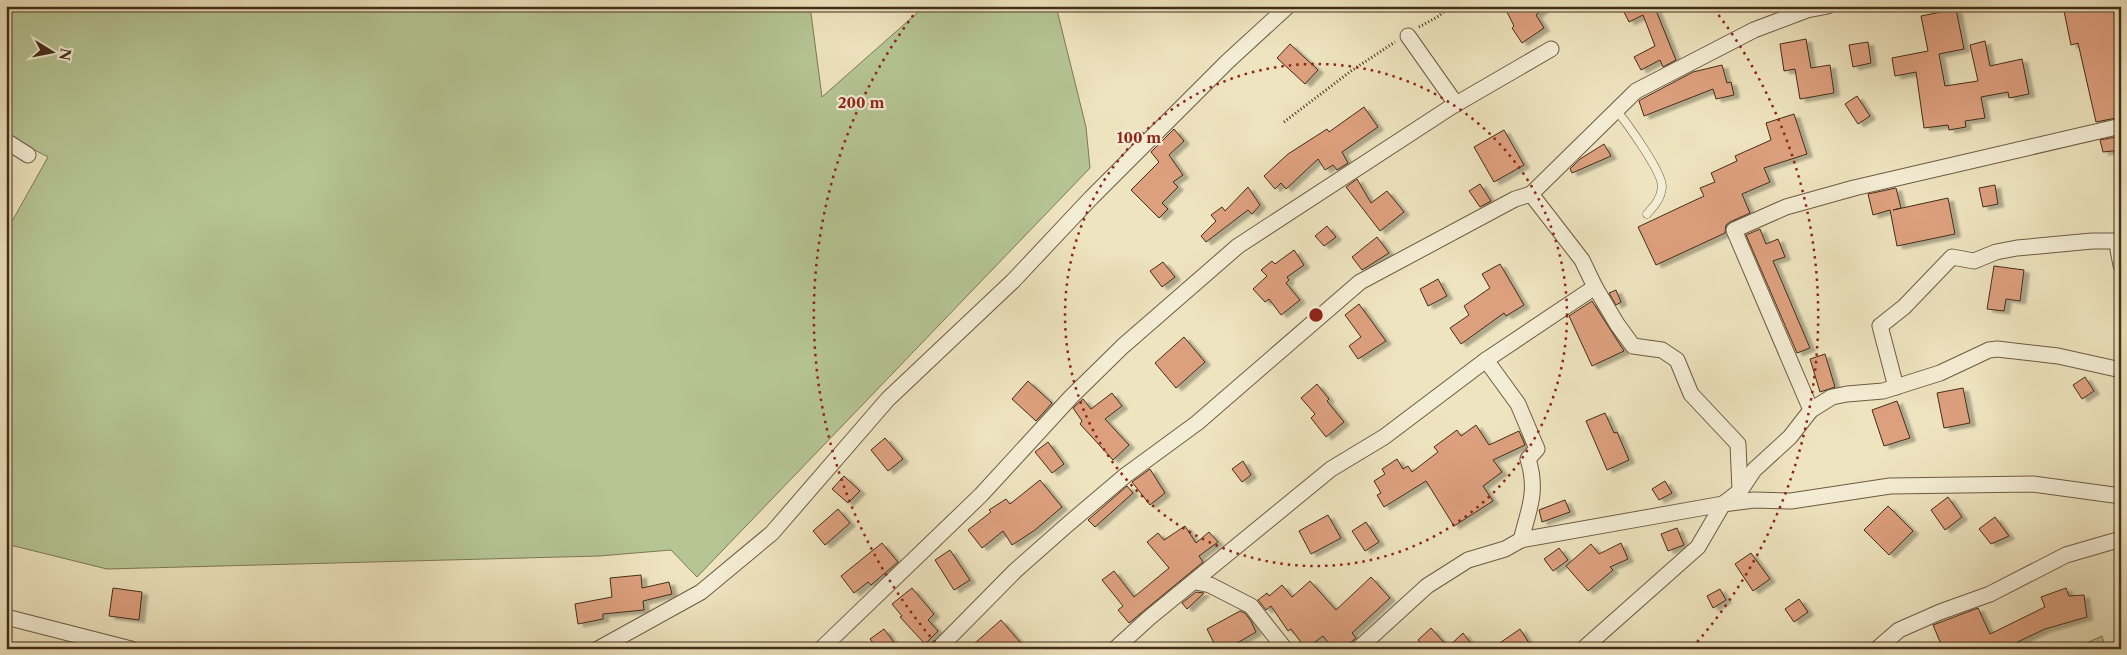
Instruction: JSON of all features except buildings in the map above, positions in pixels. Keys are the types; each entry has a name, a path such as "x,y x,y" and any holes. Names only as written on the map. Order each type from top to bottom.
{"street":[{"path":"598,649 701,592 772,533 888,399 1013,282 1092,198 1227,62 1288,6"},
{"path":"938,649 1015,571 1067,525 1126,475 1197,423 1360,282 1515,199 1531,194 1636,91 1754,30 1807,10 1828,6"},
{"path":"1408,36 1456,104"},
{"path":"821,649 981,495 1071,397 1123,346 1238,246 1456,104 1551,49"},
{"path":"1811,410 1734,230 1786,207 1845,190 2121,126"},
{"path":"6,141 28,155"},
{"path":"1531,194 1582,260 1617,324 1633,346 1662,350 1677,360 1691,394 1738,444 1740,491"},
{"path":"1896,387 1880,326 1904,306 1952,258 1974,260 1996,252 2017,248 2092,241 2121,242 2118,250 2121,265"},
{"path":"1115,649 1148,618 1196,582 1331,469 1384,437 1486,360 1596,288"},
{"path":"1583,649 1698,547 1723,504 1740,491 1754,470 1790,437 1811,410 1832,397 1883,391 1940,373 1989,350 1997,349 2058,356 2121,370"},
{"path":"1486,360 1518,404 1537,449 1528,459 1534,481 1521,540"},
{"path":"1358,649 1427,586 1468,560 1505,549 1521,540 1723,504 1754,500 1791,501 1899,486 2033,484 2121,496"},
{"path":"1877,649 1899,630 1940,612 1990,594 2066,555 2121,539"},
{"path":"1196,582 1210,586 1251,606 1285,649"},
{"path":"6,616 131,649"}],"lane":[{"path":"1616,110 1634,131 1661,178 1660,198 1647,214"}],"path":[{"path":"1284,122 1351,71 1386,47 1408,36 1450,6"},
{"path":"1646,649 1651,646 1660,649"}],"green space":[{"path":"6,6 810,6 822,97 925,6 1056,6 1086,127 1090,168 697,577 671,550 599,556 107,569 6,544 6,232 48,157 6,135"},
{"path":"2102,636 2106,649 2073,649"}]}
